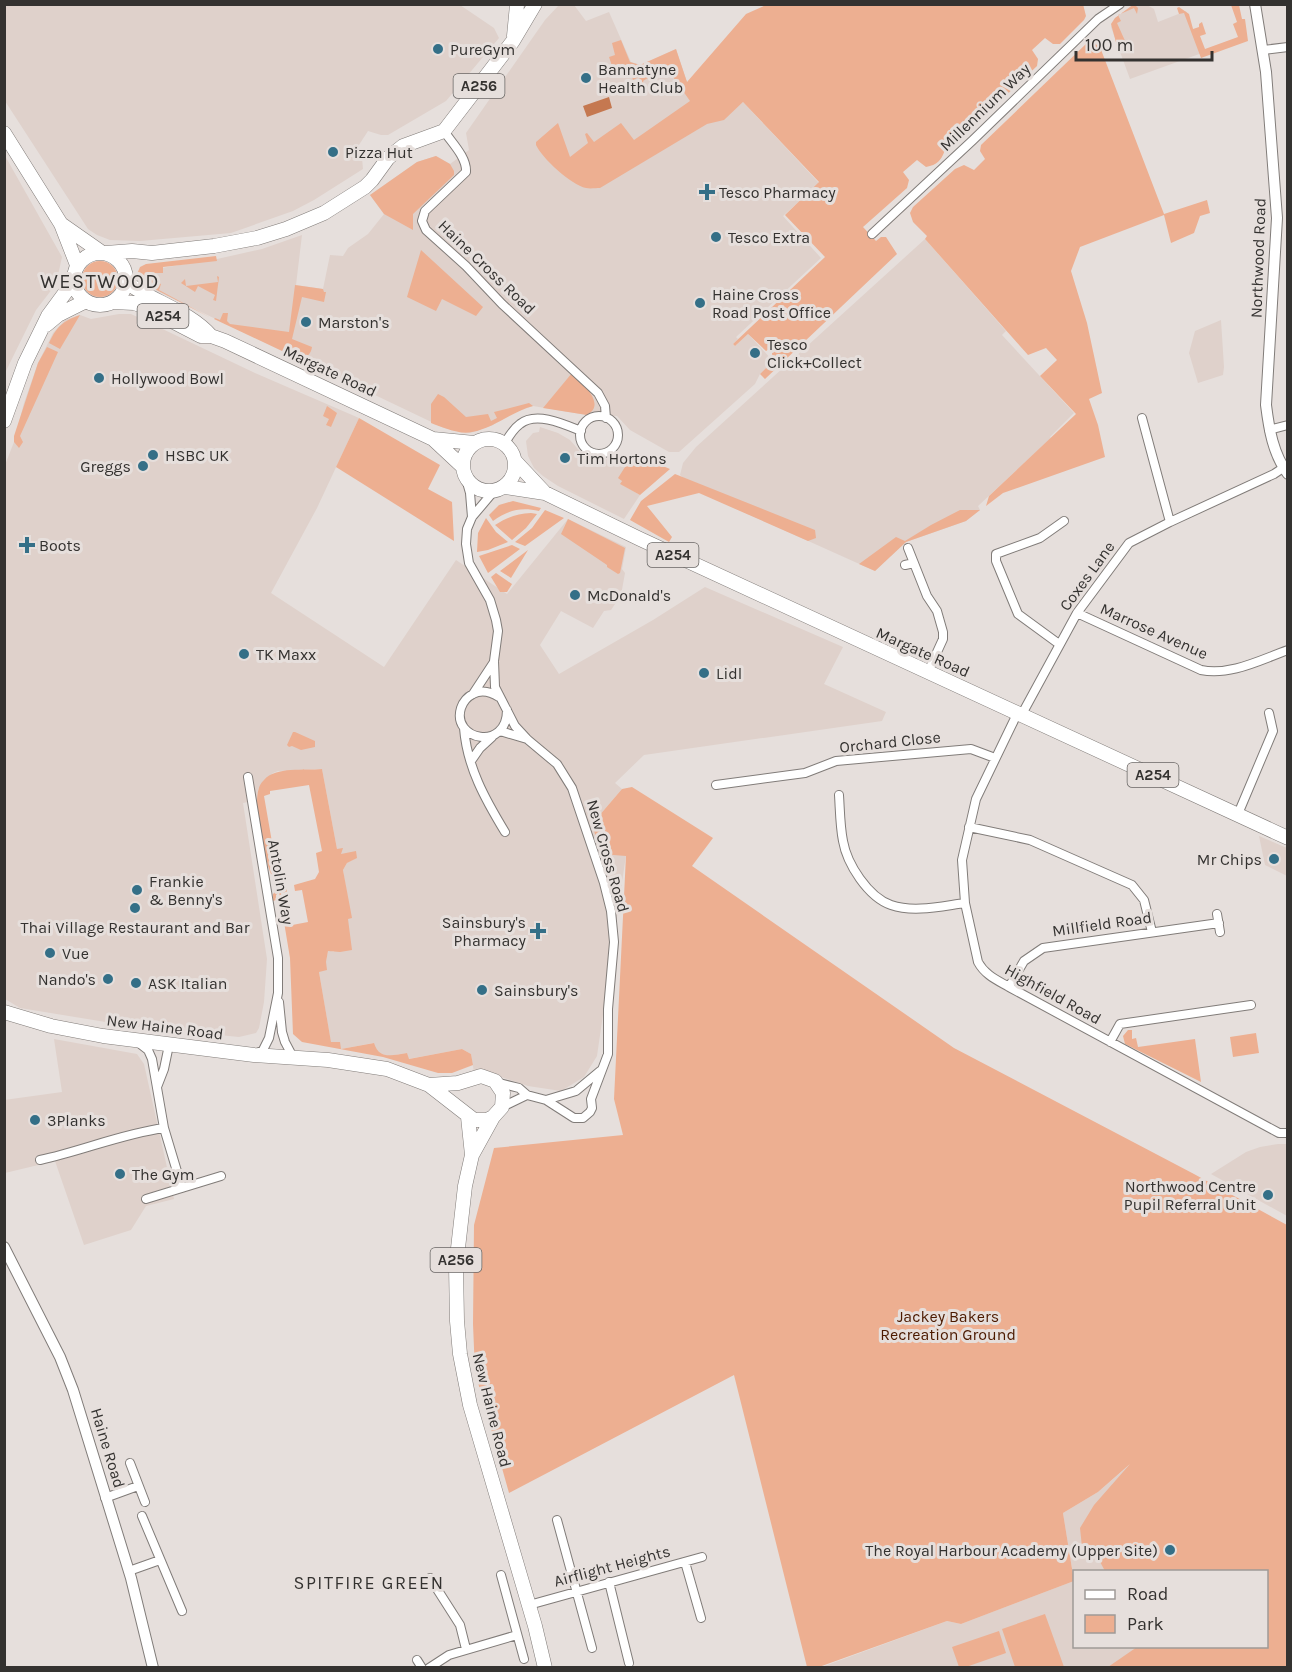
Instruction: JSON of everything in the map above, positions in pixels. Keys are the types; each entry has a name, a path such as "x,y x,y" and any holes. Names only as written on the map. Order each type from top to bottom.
{"main road":[{"name":"A256","path":"513,41 517,5 533,4"},
{"name":"A256","path":"444,131 513,41 533,4"},
{"path":"77,265 87,256 132,251 145,254 226,244 257,238 302,223 324,213 365,187 388,158 403,146 444,131"},
{"path":"4,134 61,224 77,265 75,290 86,301 99,306 112,302 123,291 126,277 145,254"},
{"path":"61,224 104,253 117,259 126,277"},
{"name":"Margate Road","path":"126,277 151,299 204,327 212,336"},
{"path":"5,415 25,363 42,328 54,306 74,282"},
{"path":"42,328 58,315 86,301"},
{"name":"Margate Road","path":"112,302 134,303 143,306 201,336 212,336 258,355 433,439 474,443 488,439 505,443 512,451 516,462 545,493 700,569 1020,713 1287,838"},
{"name":"Margate Road","path":"433,439 465,473 473,486 480,490 500,489 545,493"},
{"path":"465,473 464,458 474,443"},
{"path":"500,489 515,472 516,462"},
{"name":"New Haine Road","path":"4,1012 51,1026 136,1040 254,1055 328,1060 387,1069 429,1084 465,1114"},
{"name":"New Haine Road","path":"429,1084 459,1083 481,1076 495,1081"},
{"name":"New Haine Road","path":"472,1155 465,1114 459,1099 460,1092 468,1081 474,1078"},
{"path":"465,1114 480,1121 498,1112 502,1093 495,1081"},
{"name":"New Haine Road","path":"498,1112 472,1155 460,1214 456,1266 457,1321 460,1354 477,1432 529,1605 545,1668"}],"street":[{"name":"Millennium Way","path":"872,234 1098,20 1120,4"},
{"name":"Northwood Road","path":"1255,4 1263,50 1277,218 1266,405 1269,430 1285,471"},
{"path":"1263,50 1287,47"},
{"name":"Haine Cross Road","path":"444,131 464,159 466,172 425,211 422,221 426,230 598,393 605,406 606,418"},
{"path":"601,416 606,418 614,423 618,432 617,442 609,452 603,454 590,452 582,442 581,431 590,419 601,416"},
{"path":"505,443 517,426 530,419 537,418 554,422 581,431"},
{"path":"1142,418 1170,522"},
{"path":"1269,430 1287,425"},
{"name":"Coxes Lane","path":"1020,713 1077,613 1129,543 1274,474 1285,471"},
{"name":"New Cross Road","path":"465,473 472,517"},
{"name":"New Cross Road","path":"500,489 472,517 467,529 466,552 475,575 490,600 496,620 498,631 494,661 495,687 515,726 557,764 572,788 611,911 614,942 608,1009 608,1054 591,1099 592,1108 583,1118 574,1118 567,1112"},
{"path":"1059,644 1018,614 996,561 996,554 1040,538 1064,520"},
{"path":"908,548 910,564 937,610 943,632 943,639 928,672"},
{"name":"Marrose Avenue","path":"1077,613 1201,670 1213,673 1226,672 1287,650"},
{"name":"New Cross Road","path":"494,661 462,707 461,720 464,728 477,737 496,734 527,739"},
{"path":"472,694 486,691 500,697"},
{"path":"471,761 480,748 496,734 507,717 507,710"},
{"path":"1238,814 1273,731 1269,712"},
{"name":"Highfield Road","path":"1020,713 995,758 976,800 962,860 964,903 981,968 987,975 1110,1042 1280,1132 1287,1133"},
{"path":"464,728 466,749 474,776 505,832"},
{"name":"Orchard Close","path":"716,785 805,773 836,761 971,749 995,758"},
{"name":"Antolin Way","path":"248,777 278,952 278,993 282,1032 294,1059"},
{"path":"839,795 843,842 851,865 868,890 891,905 918,909 964,903"},
{"path":"969,826 1030,840 1132,885 1144,900 1152,932"},
{"name":"Millfield Road","path":"1009,987 1024,961 1043,948 1219,923"},
{"name":"Antolin Way","path":"254,1055 267,1045 278,993"},
{"path":"1110,1042 1120,1024 1251,1005"},
{"path":"136,1040 148,1050 152,1059 164,1128 182,1188"},
{"path":"157,1090 169,1044"},
{"path":"567,1112 565,1104 574,1092 600,1071"},
{"path":"495,1081 519,1088 527,1095 546,1100 567,1112"},
{"path":"546,1100 574,1092 585,1092 591,1099"},
{"path":"498,1112 527,1095"},
{"path":"40,1160 83,1150 123,1136 164,1128"},
{"path":"146,1199 220,1176"},
{"name":"Haine Road","path":"4,1247 60,1357 73,1390 129,1571 153,1668"},
{"path":"130,1463 145,1502"},
{"path":"105,1498 138,1486"},
{"path":"142,1516 182,1611"},
{"path":"557,1520 592,1648"},
{"name":"Airflight Heights","path":"529,1605 702,1557"},
{"path":"129,1571 160,1560"},
{"path":"686,1562 701,1618"},
{"path":"501,1575 524,1659"},
{"path":"429,1578 460,1625 466,1649"},
{"path":"609,1582 629,1663"},
{"path":"429,1668 449,1655 517,1635"}],"shaded area":[{"path":"4,5 460,5 494,28 499,38 446,101 388,135 368,131 355,151 362,158 363,169 293,211 231,233 140,241 110,240 88,229 5,101"},
{"path":"559,5 574,5 586,21 609,12 631,62 641,65 676,49 687,82 712,122 724,119 743,102 819,183 783,216 821,258 736,337 738,339 733,344 735,346 748,334 773,361 760,374 755,384 679,452 669,452 630,430 617,416 587,415 533,406 470,433 444,428 155,290 143,271 262,249 302,235 296,285 323,289 330,255 343,256 348,248 368,234 384,214 370,195 417,162 436,156 450,164 469,150 466,133 545,20"},
{"path":"1134,5 1147,5 1154,9 1158,22 1186,11 1202,53 1130,79 1111,27 1115,18"},
{"path":"609,97 612,108 587,117 583,106"},
{"path":"4,154 62,257 56,284 36,310 5,373"},
{"path":"925,239 1006,331 1002,335 1074,413 1051,438 978,506 980,510 966,521 906,542 875,571 699,492 680,475 683,463 696,447"},
{"path":"131,314 255,373 359,418 317,508 271,593 384,667 456,560 507,594 568,519 626,547 622,569 625,573 621,595 611,610 604,611 593,628 561,611 540,645 559,674 705,587 843,647 824,684 886,712 882,721 644,755 615,783 622,789 592,824 626,855 597,1056 584,1077 561,1091 528,1086 486,1072 474,1072 471,1054 462,1049 408,1059 407,1053 388,1056 382,1054 376,1050 373,1043 341,1049 331,1043 319,972 326,962 328,950 334,952 347,918 351,918 343,870 347,863 356,858 341,854 337,849 322,769 273,773 258,789 257,800 243,803 267,959 264,1002 256,1033 239,1037 130,1026 20,1008 5,999 5,465 38,363 53,333 65,320 80,315 91,319"},
{"path":"1221,320 1223,375 1198,383 1189,353 1195,331"},
{"path":"540,427 570,440 583,455 591,460 598,461 621,456 618,462 625,466 621,484 640,495 624,519 558,486 534,468 528,456 526,441 533,433 539,432"},
{"path":"1259,836 1287,848 1287,876 1265,865"},
{"path":"54,1039 137,1054 144,1064 174,1199 146,1206 131,1230 84,1245 55,1161 5,1173 4,1100 62,1092"},
{"name":"Northwood Centre Pupil Referral Unit","path":"1287,1144 1287,1216 1211,1174 1246,1152"},
{"name":"The Royal Harbour Academy (Upper Site)","path":"1134,1461 1264,1529 1287,1667 819,1668 947,1621 961,1624 1073,1581 1073,1648 1268,1648 1268,1570 1073,1570 1073,1575 1063,1513 1098,1492"}],"green space":[{"path":"1083,4 1086,16 1084,20 1060,44 1053,44 1045,38 1032,50 1038,59 1037,66 972,128 954,135 938,162 926,167 917,160 903,172 909,180 907,188 863,227 876,241 881,237 886,237 897,254 765,379 760,374 773,361 772,353 776,349 773,347 766,351 748,334 735,346 733,344 825,257 785,215 819,182 743,102 724,120 707,124 600,188 586,188 565,177 536,145 536,142 558,123 570,157 588,143 585,134 587,133 594,142 621,123 634,140 690,101 666,67 643,81 646,87 643,89 639,77 633,80 631,74 624,77 621,70 614,72 609,57 615,55 612,43 621,40 630,62 640,65 676,49 687,82 746,14 766,5"},
{"path":"1134,4 1138,8 1137,14 1134,8 1121,14"},
{"path":"1231,5 1239,5 1242,19 1245,19 1248,41 1201,58 1184,13 1179,14 1177,8 1189,14 1193,29 1199,27 1202,22 1206,34 1200,36 1205,49 1238,37 1233,24 1237,22"},
{"path":"1118,16 1121,21 1117,23 1126,43 1117,46 1111,24"},
{"path":"1087,43 1094,43 1100,47 1164,214 1207,200 1210,213 1200,216 1194,233 1171,243 1164,215 1080,247 1071,271 1087,323 1102,393 1089,399 1105,457 1003,493 986,506 989,496 1076,414 1040,376 1057,360 1046,348 1028,355 925,239 927,236 913,222 910,213 913,207 955,169 964,165 974,170 985,159 980,151 981,145"},
{"path":"436,156 450,164 454,175 413,214 413,230 384,214 370,195 417,162"},
{"path":"421,250 483,307 476,316 442,299 436,311 407,297"},
{"path":"216,256 217,261 163,267 163,273 156,273 154,282 161,284 159,290 211,318 145,284 137,274 140,267 146,264"},
{"path":"100,261 113,266 118,279 113,292 100,297 87,292 82,279 87,266"},
{"path":"217,276 219,277 216,301 213,300 215,295 198,286 195,292 181,283 185,279 186,286 218,282"},
{"path":"295,285 323,289 326,292 324,302 302,297 292,339 312,347 310,354 304,358 299,359 214,319 220,320 223,313 228,313 227,321 230,324 289,332"},
{"path":"80,315 60,349 49,343 61,325"},
{"path":"47,347 58,352 20,436 23,442 19,448 14,442 14,436 38,363"},
{"path":"572,373 591,394 594,400 593,410 587,415 543,408"},
{"path":"438,394 466,417 488,414 491,421 497,418 494,412 529,403 533,406 480,430 462,432 431,423 431,404"},
{"path":"327,406 337,413 331,427 326,425 329,419 323,416"},
{"path":"359,418 440,465 428,489 452,502 454,541 336,467"},
{"path":"621,456 670,469 640,495 620,484 622,481 618,478 625,467 617,460"},
{"path":"675,474 815,530 816,538 808,541 699,493 647,506 672,537 669,542 630,520 641,501"},
{"path":"513,501 541,508 539,511 515,510 493,521 489,515 499,505"},
{"path":"545,510 564,518 525,546 515,542 532,528"},
{"path":"960,510 980,510 966,521 906,542 875,571 859,564 896,537 905,541"},
{"path":"537,514 512,540 495,525 512,516"},
{"path":"486,518 496,532 508,542 477,552 478,533"},
{"path":"568,519 625,548 620,573 607,567 561,534"},
{"path":"512,545 520,549 488,573 479,556"},
{"path":"528,550 511,578 500,571"},
{"path":"496,573 512,584 507,592 500,592 491,577"},
{"path":"293,732 315,741 315,747 301,750 289,747 287,745"},
{"path":"322,769 337,849 343,848 341,854 356,851 357,858 347,863 343,870 352,918 348,919 352,950 328,951 327,970 319,972 331,1042 340,1042 341,1049 374,1043 379,1052 383,1054 407,1053 409,1059 462,1049 471,1054 473,1065 452,1073 438,1073 383,1057 302,1042 293,1034 290,958 279,892 276,900 273,901 273,894 278,889 287,887 287,892 281,893 287,926 308,922 302,890 295,891 294,885 315,879 319,872 316,853 322,851 309,785 270,791 270,794 264,796 277,871 284,871 285,877 272,875 263,842 257,795 262,782 276,773"},
{"name":"Jackey Bakers Recreation Ground","path":"632,787 713,838 692,866 954,1048 1287,1225 1287,1667 1108,1667 1136,1648 1268,1648 1268,1570 1104,1570 1092,1547 1082,1547 1080,1528 1094,1505 1130,1464 1098,1492 1063,1513 1073,1581 961,1624 947,1621 819,1667 807,1667 734,1375 509,1493 475,1372 474,1225 494,1148 623,1135 614,1099 626,856 601,854 592,824 622,789"},
{"path":"1128,1030 1132,1030 1132,1039 1136,1038 1138,1047 1195,1039 1201,1082 1125,1044 1123,1036"},
{"path":"1256,1033 1259,1053 1233,1057 1230,1037"},
{"path":"1045,1614 1064,1667 1015,1667 1002,1629"},
{"path":"999,1631 1006,1653 966,1667 959,1667 952,1647"}],"place":[{"name":"PureGym","path":"438,49"},
{"name":"Bannatyne Health Club","path":"586,78"},
{"name":"Pizza Hut","path":"333,152"},
{"name":"Tesco Pharmacy","path":"707,192"},
{"name":"Tesco Extra","path":"716,237"},
{"name":"Haine Cross Road Post Office","path":"700,303"},
{"name":"Marston's","path":"306,322"},
{"name":"Tesco Click+Collect","path":"755,353"},
{"name":"Hollywood Bowl","path":"99,378"},
{"name":"HSBC UK","path":"153,455"},
{"name":"Tim Hortons","path":"565,458"},
{"name":"Greggs","path":"143,466"},
{"name":"Boots","path":"27,545"},
{"name":"McDonald's","path":"575,595"},
{"name":"TK Maxx","path":"244,654"},
{"name":"Lidl","path":"704,673"},
{"name":"Mr Chips","path":"1274,859"},
{"name":"Frankie & Benny's","path":"137,890"},
{"name":"Thai Village Restaurant and Bar","path":"135,908"},
{"name":"Sainsbury's Pharmacy","path":"538,931"},
{"name":"Vue","path":"50,953"},
{"name":"Nando's","path":"108,979"},
{"name":"ASK Italian","path":"136,983"},
{"name":"Sainsbury's","path":"482,990"},
{"name":"3Planks","path":"35,1120"},
{"name":"The Gym","path":"120,1174"},
{"name":"Northwood Centre Pupil Referral Unit","path":"1268,1195"},
{"name":"The Royal Harbour Academy (Upper Site)","path":"1170,1550"}],"district":[{"name":"WESTWOOD","path":"100,281"},
{"name":"SPITFIRE GREEN","path":"369,1583"}]}
